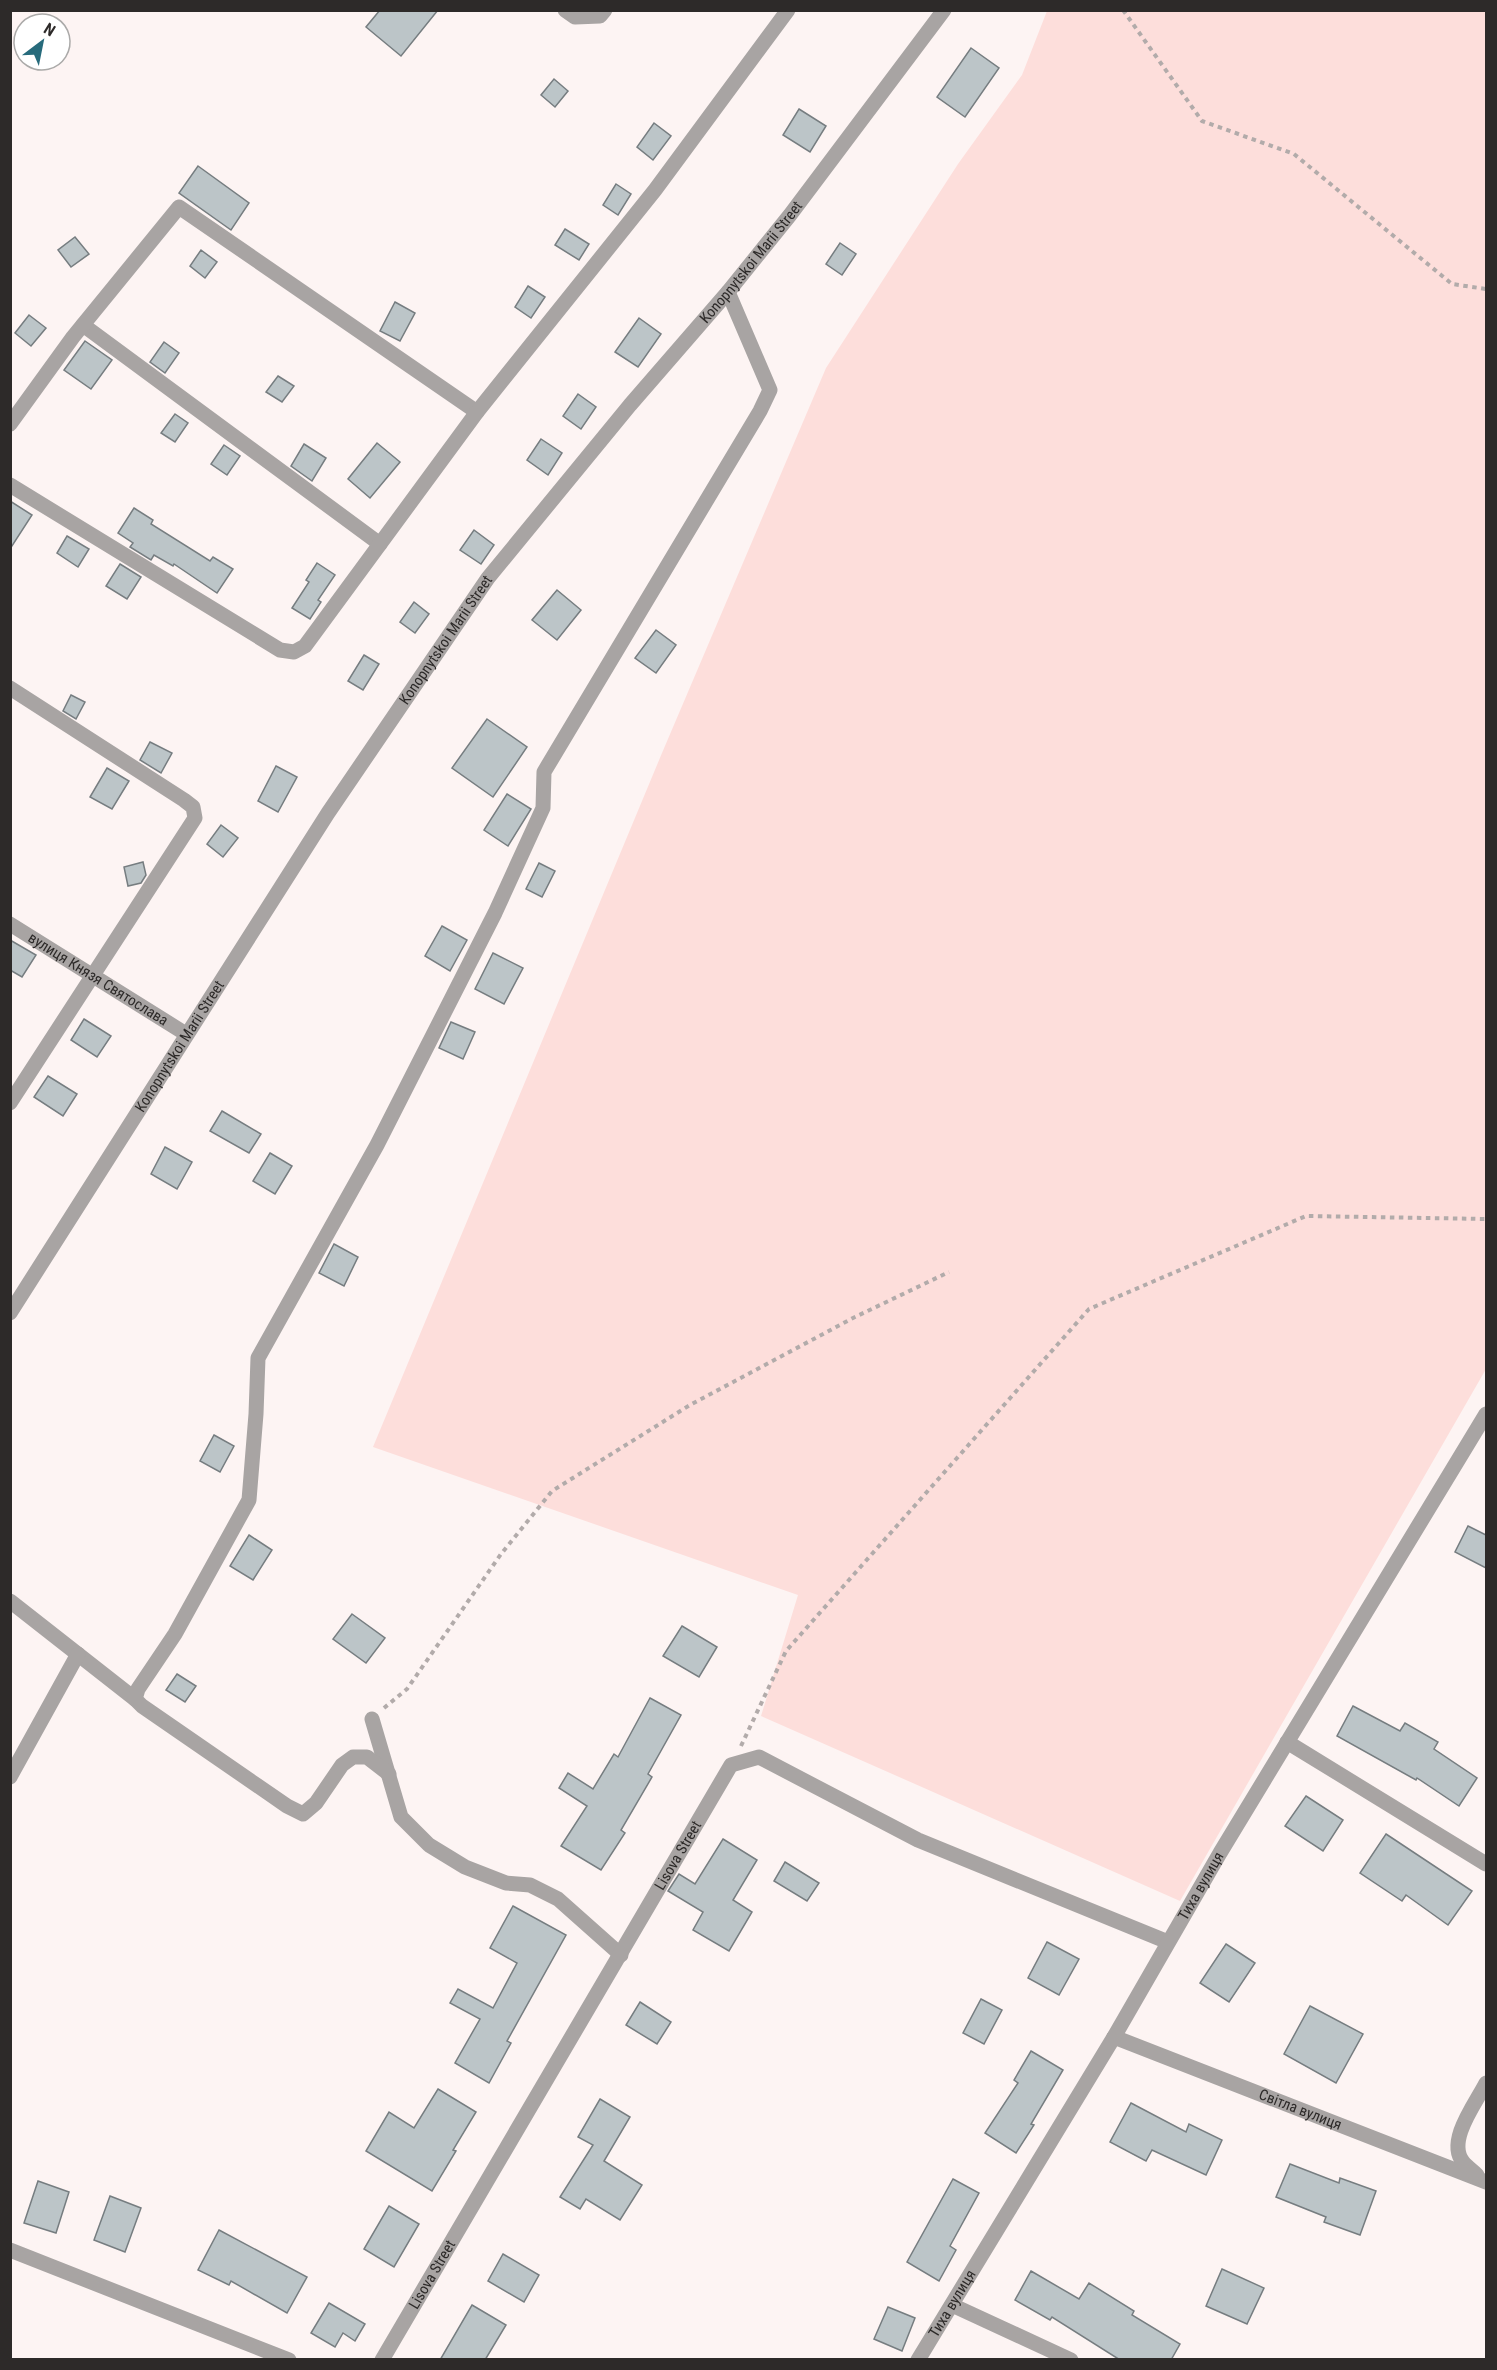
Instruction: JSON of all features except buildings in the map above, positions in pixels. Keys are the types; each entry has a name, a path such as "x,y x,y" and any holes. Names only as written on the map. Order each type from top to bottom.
{"street":[{"path":"566,10 575,17 600,16 605,10"},
{"path":"10,485 280,650 294,652 305,646 477,412 656,190 788,10"},
{"name":"Konopnytskoi Marii Street","path":"10,1313 327,813 488,578 790,215 944,10"},
{"path":"10,424 83,325 179,207 477,412"},
{"path":"135,1699 138,1689 175,1634 249,1500 258,1358 377,1145 495,914 543,808 544,772 760,411 770,390 728,292"},
{"path":"83,325 380,544"},
{"path":"10,688 193,807 195,818 10,1103"},
{"name":"вулиця Князя Святослава","path":"10,924 186,1034"},
{"name":"Тиха вулиця","path":"918,2360 1486,1414"},
{"path":"10,1601 142,1706 287,1806 303,1814 316,1803 342,1765 353,1757 367,1757 389,1774"},
{"path":"10,1777 78,1654"},
{"path":"372,1719 401,1817 429,1845 465,1867 506,1883 530,1885 558,1899 621,1955"},
{"path":"1287,1742 1486,1864"},
{"path":"731,1765 759,1756 918,1840 1168,1942"},
{"name":"Lisova Street","path":"382,2360 731,1765"},
{"name":"Світла вулиця","path":"1114,2037 1485,2182"},
{"path":"1485,2182 1462,2162 1457,2148 1458,2137 1486,2083"},
{"path":"10,2250 289,2360"},
{"path":"952,2305 1071,2360"}],"path":[{"path":"1122,10 1202,121 1294,153 1452,284 1486,289"},
{"path":"731,1765 786,1652 1089,1309 1306,1216 1486,1219"},
{"path":"372,1719 407,1689 501,1554 552,1491 690,1405 853,1318 949,1272"}],"shaded area":[{"path":"1047,11 1486,11 1486,1369 1180,1901 761,1716 798,1595 373,1447 662,753 826,368 958,164 1022,75"}]}
